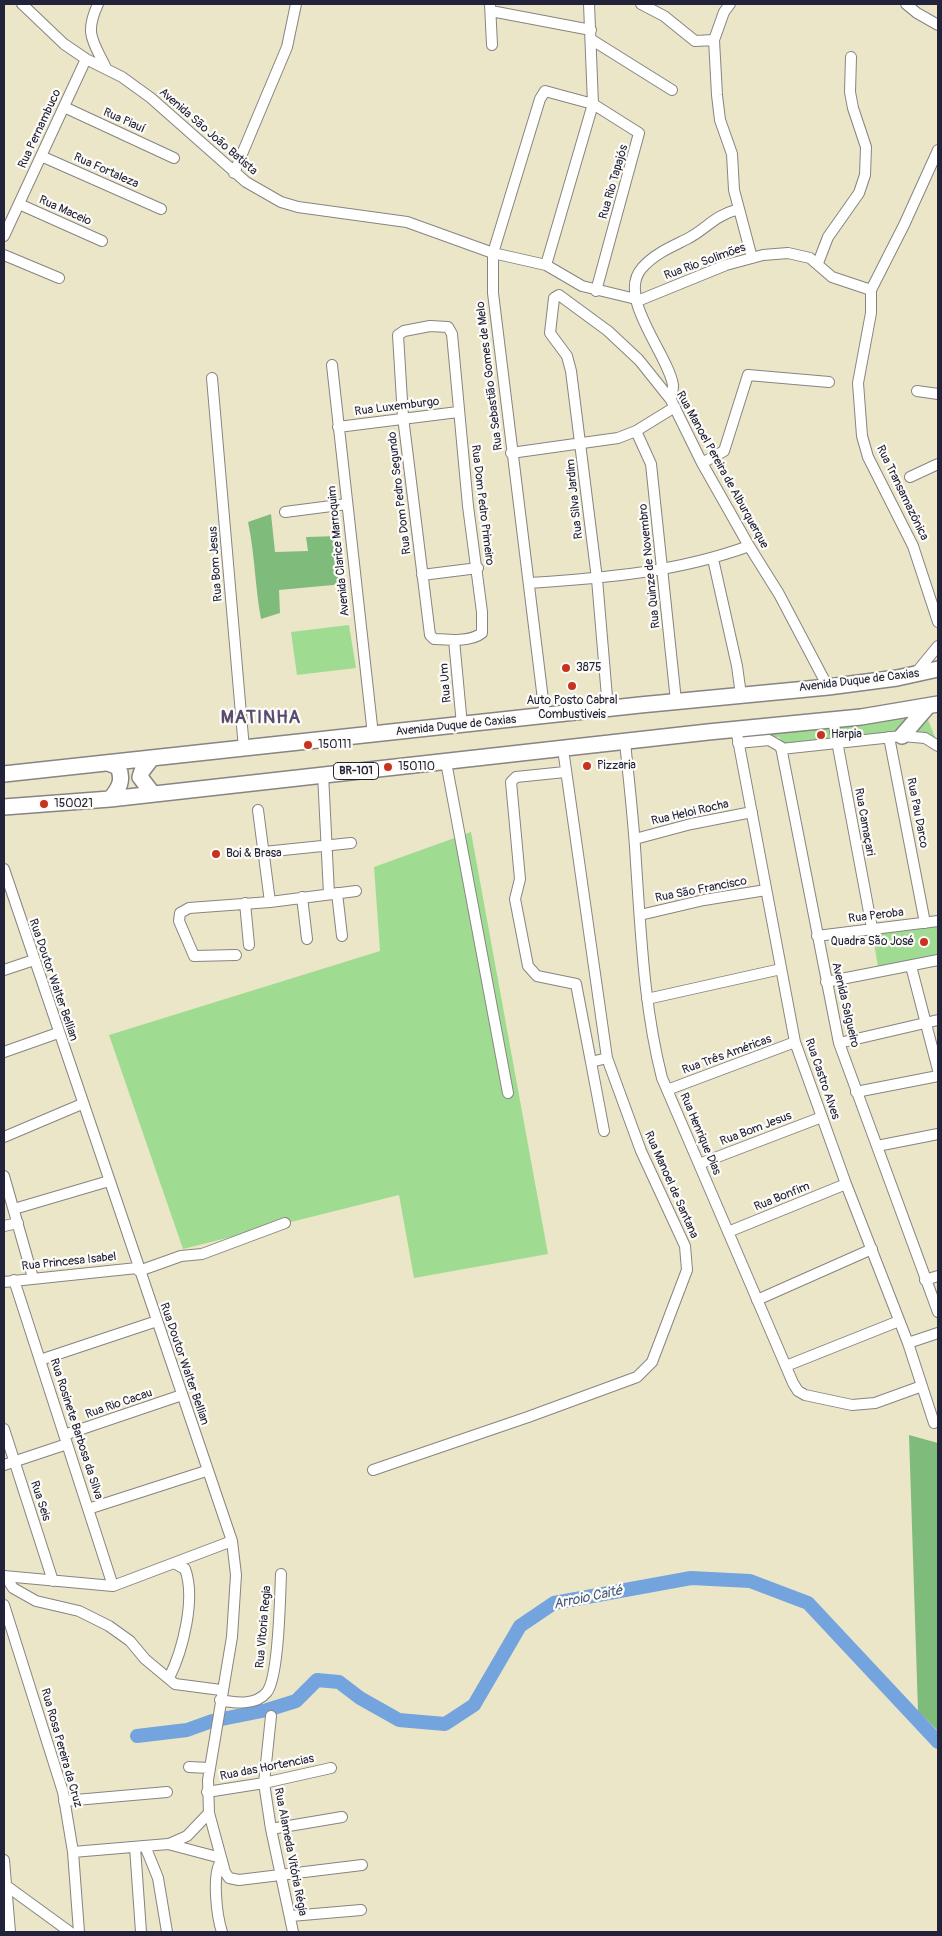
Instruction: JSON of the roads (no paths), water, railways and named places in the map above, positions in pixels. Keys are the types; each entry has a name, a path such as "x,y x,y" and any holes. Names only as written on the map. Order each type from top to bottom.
{"highway":[{"name":"Avenida Duque de Caxias","path":"4,774 676,701 828,687 915,675 938,669"},
{"name":"BR-101","path":"4,807 110,799 625,742 737,736 833,720 893,713 933,705"},
{"path":"895,737 933,705"},
{"path":"152,758 142,771 140,777 153,794"},
{"path":"108,763 118,767 121,779 118,789 110,799"}],"street":[{"name":"Avenida São João Batista","path":"22,4 64,44 86,59 106,68 151,98 204,143 234,173 280,202 298,207 407,222 493,253 546,265"},
{"path":"98,4 90,22 90,34 106,68"},
{"path":"234,173 287,47 296,4"},
{"path":"546,265 593,104 592,35 589,4"},
{"path":"641,4 664,16 695,41 714,40"},
{"path":"730,4 724,12 714,40 720,120 732,154 734,190 752,258"},
{"path":"906,4 917,13 938,24"},
{"path":"492,45 491,7 592,35 672,90"},
{"path":"818,263 828,237 858,193 865,175 866,146 853,108 850,92 851,57"},
{"name":"Rua Pernambuco","path":"4,236 86,59"},
{"name":"Rua Sebastião Gomes de Melo","path":"545,716 530,583 495,325 493,253 543,92 549,91 593,104"},
{"name":"Rua Rio Tapajós","path":"593,104 638,131 640,138 596,291"},
{"name":"Rua Piauí","path":"64,108 174,158"},
{"name":"Rua Transamazônica","path":"938,150 904,225 871,290 871,313 858,383 862,436 872,467 916,553 938,622"},
{"name":"Rua Fortaleza","path":"41,156 161,210"},
{"name":"Rua Maceio","path":"18,204 102,241"},
{"path":"511,453 618,438 636,431 673,404 673,384 643,321 637,299 637,276 647,263 667,249 698,233 721,215 739,209"},
{"name":"Rua Rio Solimões","path":"546,265 582,286 596,291 646,299 696,276 752,258 794,254 818,263 832,276 871,290"},
{"path":"4,255 59,278"},
{"name":"Rua Manoel Pereira de Alburquerque","path":"559,295 608,331 639,360 673,404 702,463 749,546 779,594 828,687"},
{"name":"Rua Silva Jardim","path":"559,295 554,298 550,333 569,363 581,442 597,579 608,709"},
{"name":"Rua Dom Pedro Segundo","path":"438,639 430,635 422,575 403,417 398,338 400,333 404,331 430,326 448,327 452,334"},
{"name":"Rua Dom Pedro Primeiro","path":"438,639 454,640 476,637 483,630 478,568 468,506 458,412 452,334"},
{"name":"Avenida Clarice Marroquim","path":"332,365 373,735"},
{"path":"702,463 722,453 725,448 748,375 829,382"},
{"name":"Rua Bom Jesus","path":"212,378 244,749"},
{"path":"917,391 938,394"},
{"name":"Rua Luxemburgo","path":"338,427 403,417 458,412"},
{"name":"Rua Quinze de Novembro","path":"636,431 651,464 676,701"},
{"path":"910,477 938,464"},
{"path":"285,512 347,504"},
{"path":"530,583 597,579 662,570 713,559 749,546"},
{"path":"713,559 737,666 741,695"},
{"path":"422,575 478,568"},
{"name":"Rua Um","path":"454,640 462,725"},
{"path":"915,675 938,646"},
{"name":"Rua Camaçari","path":"833,720 872,928"},
{"path":"737,736 769,740 777,743 781,749 895,737 925,738 938,746"},
{"name":"Rua Castro Alves","path":"737,736 795,1042 846,1184 908,1343 934,1422"},
{"name":"Rua Pau Darco","path":"895,737 925,923"},
{"name":"Rua Henrique Dias","path":"625,742 652,1038 667,1090 793,1383 800,1393 852,1405 875,1403 922,1386"},
{"name":"Rua Manoel de Santana","path":"373,1470 637,1377 652,1362 688,1270 685,1246 640,1151 608,1058 563,749"},
{"name":"Avenida Salgueiro","path":"781,749 839,1043 938,1312"},
{"path":"446,762 508,1092"},
{"path":"565,772 516,777 511,782 520,879 515,899 529,968 537,976 576,984 604,1131"},
{"path":"323,774 333,894 342,936"},
{"path":"258,810 270,902"},
{"name":"Rua Heloi Rocha","path":"635,839 690,824 752,812"},
{"path":"264,852 350,843"},
{"name":"Rua Doutor Walter Bellian","path":"4,869 6,886 34,960 206,1471 232,1541 235,1563 232,1637 209,1768 207,1792 209,1813 221,1859 229,1878 239,1880 280,1874"},
{"name":"Rua São Francisco","path":"640,915 704,900 766,890"},
{"path":"236,955 194,956 179,917 183,910 270,902 356,891"},
{"path":"302,897 307,939"},
{"path":"245,903 249,945"},
{"name":"Rua Peroba","path":"817,936 938,921"},
{"path":"4,970 34,960"},
{"path":"826,982 938,960"},
{"path":"911,966 938,1070"},
{"path":"647,998 781,969"},
{"path":"839,1043 938,1020"},
{"path":"4,1052 58,1033"},
{"name":"Rua Três Américas","path":"667,1090 795,1042"},
{"path":"591,1062 608,1058"},
{"path":"856,1092 938,1076"},
{"path":"4,1137 82,1104"},
{"name":"Rua Bom Jesus","path":"699,1164 822,1117"},
{"path":"877,1146 938,1134"},
{"path":"4,1176 33,1278"},
{"path":"14,1209 109,1181"},
{"name":"Rua Bonfim","path":"728,1232 846,1184"},
{"path":"4,1226 18,1223"},
{"name":"Rua Princesa Isabel","path":"9,1281 138,1269 181,1256 202,1254 285,1223"},
{"path":"757,1300 872,1249"},
{"path":"926,1280 938,1276"},
{"name":"Rua Rosinete Barbosa da Silva","path":"9,1281 40,1360 113,1586"},
{"path":"786,1366 899,1320"},
{"path":"40,1360 157,1322"},
{"path":"908,1343 938,1333"},
{"name":"Rua Rio Cacau","path":"9,1463 182,1395"},
{"name":"Rua Seis","path":"4,1429 9,1463 53,1581"},
{"path":"88,1510 206,1471"},
{"path":"4,1576 113,1586 232,1541"},
{"path":"169,1678 177,1662 189,1602 190,1582 185,1569 174,1563"},
{"name":"Rua Vitoria Regia","path":"221,1695 245,1702 261,1696 268,1689 272,1676 278,1632 281,1574"},
{"path":"4,1576 13,1588 36,1602 79,1610 109,1626 130,1641 145,1659 182,1686 221,1695"},
{"name":"Rua Rosa Pereira da Cruz","path":"4,1605 37,1706 64,1801 72,1852 79,1932"},
{"name":"Rua Alameda Vitória Régia","path":"271,1716 264,1783 271,1829 293,1932"},
{"path":"190,1767 209,1768"},
{"name":"Rua das Hortencias","path":"207,1792 264,1783 331,1768"},
{"path":"64,1801 167,1792"},
{"path":"72,1852 168,1844 187,1836 209,1813"},
{"path":"271,1829 342,1817"},
{"path":"168,1844 221,1859 216,1866 216,1877 218,1918 222,1932"},
{"path":"140,1846 141,1932"},
{"path":"140,1846 158,1878 167,1932"},
{"path":"4,1860 10,1932"},
{"path":"280,1874 362,1865"},
{"path":"5,1885 70,1932"},
{"path":"290,1916 361,1910"}],"waterway":[{"name":"Arroio Caité","path":"222,1719 267,1710 296,1701 317,1680 339,1682 360,1698 399,1720 445,1724 474,1705 520,1626 554,1603 691,1578 750,1581 808,1603 938,1742"},
{"name":"Arroio Caité","path":"137,1736 187,1730 212,1721"}],"place":[{"name":"3875","path":"566,668"},
{"name":"Auto Posto Cabral Combustiveis","path":"572,686"},
{"name":"Harpia","path":"821,735"},
{"name":"150111","path":"308,745"},
{"name":"Pizzaria","path":"587,766"},
{"name":"150110","path":"388,767"},
{"name":"150021","path":"44,804"},
{"name":"Boi & Brasa","path":"216,854"},
{"name":"Quadra São José","path":"924,942"}],"district":[{"name":"MATINHA","path":"261,718"}]}
